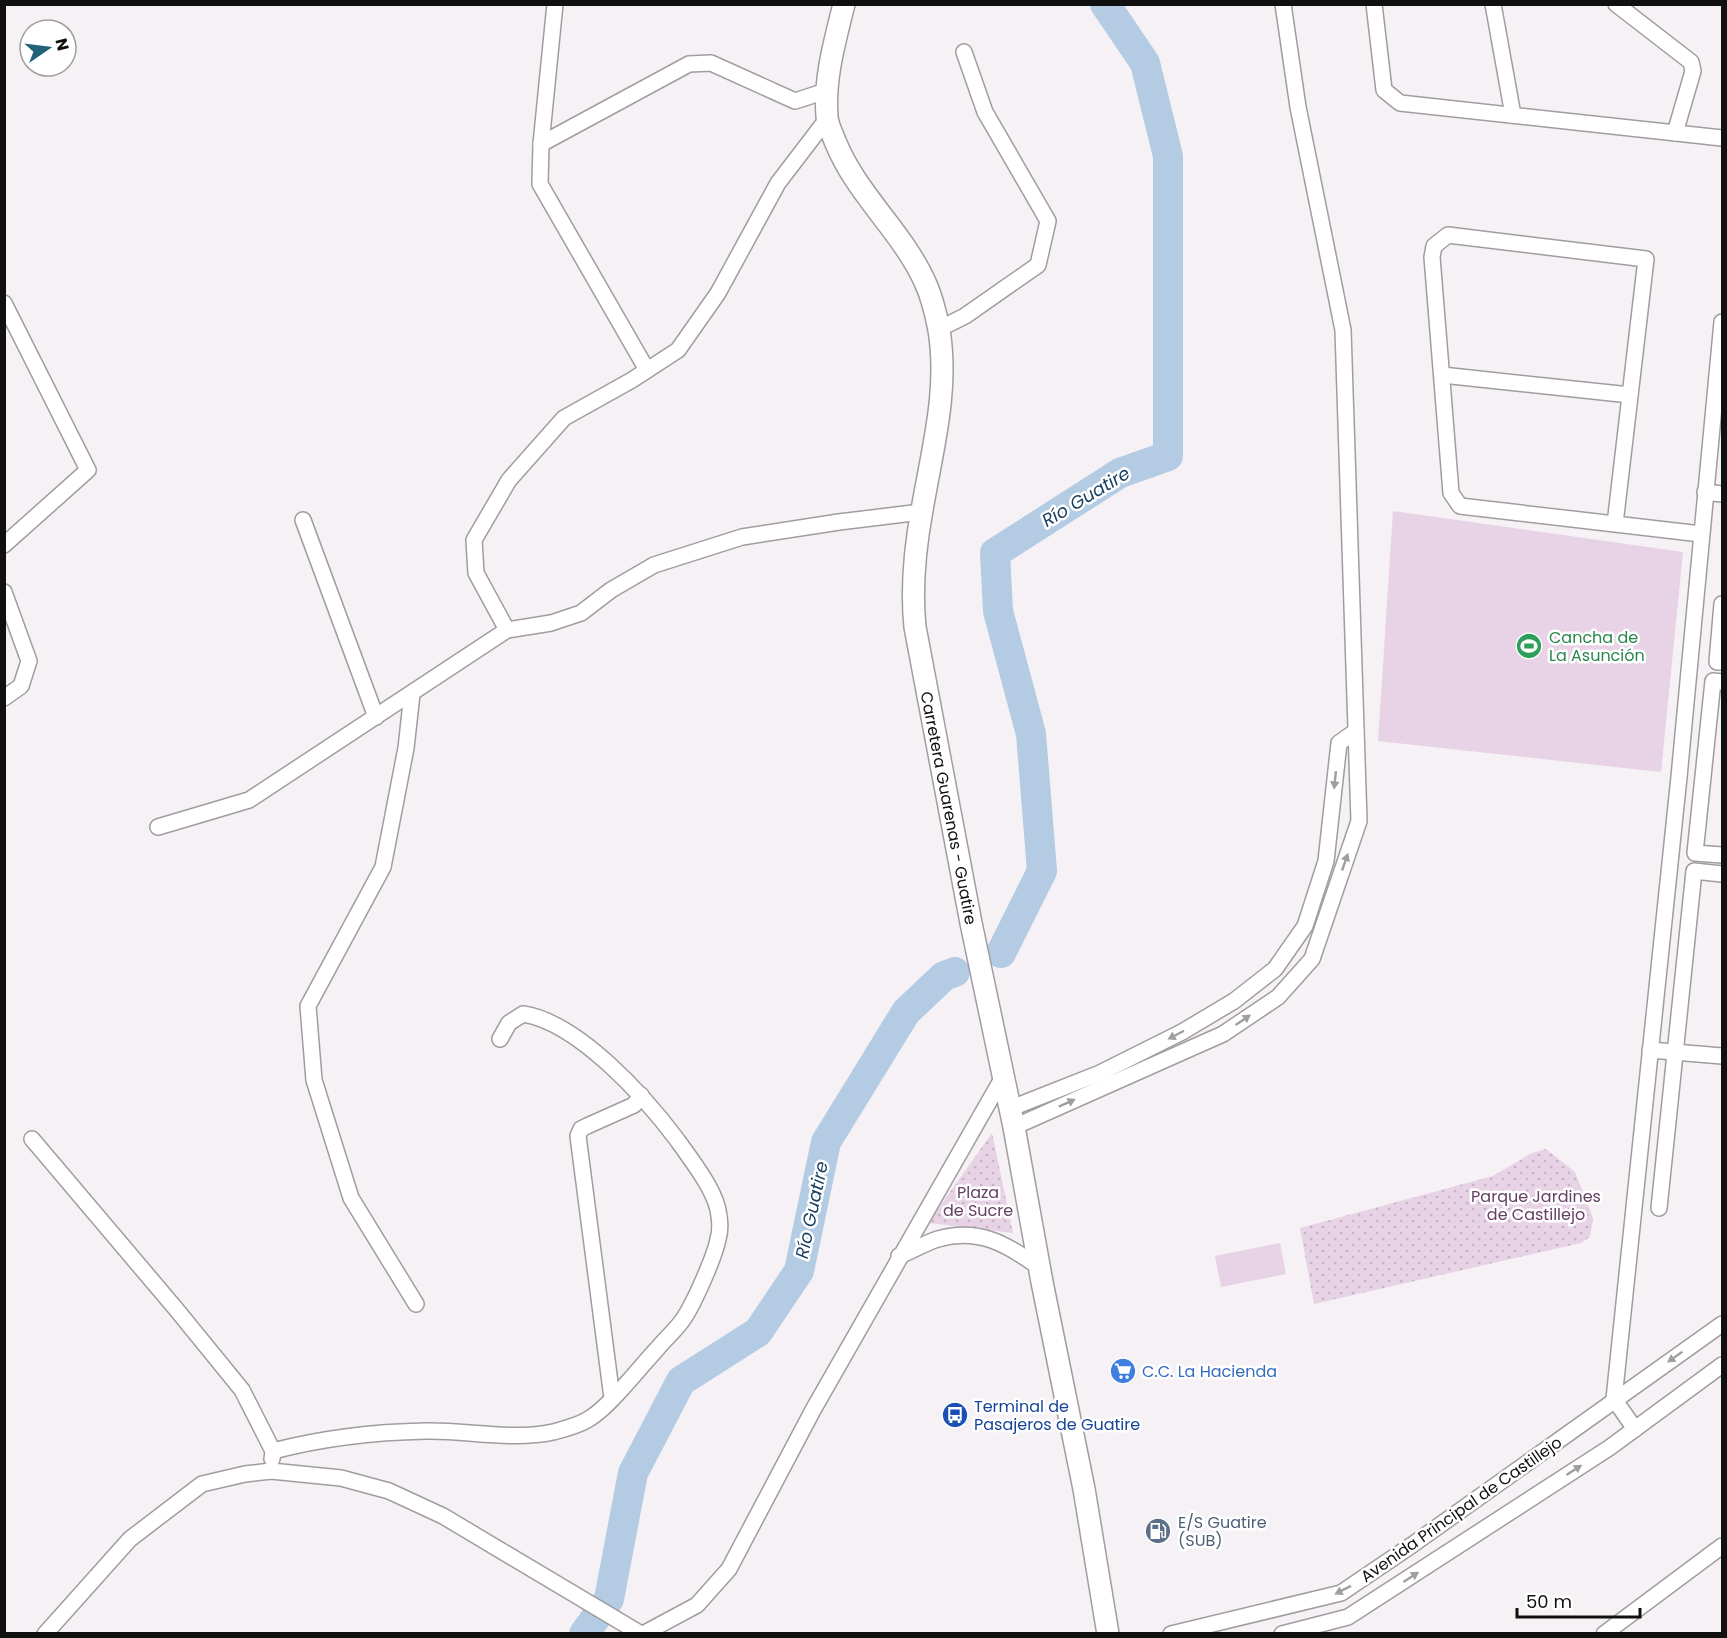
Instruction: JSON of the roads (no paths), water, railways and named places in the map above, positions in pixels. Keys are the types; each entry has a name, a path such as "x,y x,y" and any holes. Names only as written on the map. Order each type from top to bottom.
{"main road":[{"name":"Carretera Guarenas - Guatire","path":"844,4 826,91 827,119 844,162 854,179 913,260 926,283 939,329 943,360 942,388 936,438 921,512 913,604 915,627 971,923 1084,1489 1108,1634"}],"street":[{"path":"555,4 541,144 540,184 647,370"},
{"path":"1011,1118 1223,1034 1278,997 1312,959 1359,821 1343,330 1298,107 1282,4"},
{"path":"1374,4 1384,90 1400,102 1722,138"},
{"path":"1493,4 1513,115"},
{"path":"1616,4 1691,62 1693,72 1675,132"},
{"path":"939,329 965,316 1038,265 1048,221 985,112 964,52"},
{"path":"541,144 689,64 711,63 795,101 826,91"},
{"path":"507,630 476,573 474,540 509,480 564,418 678,350 718,293 778,183 827,119"},
{"path":"1615,524 1646,259 1448,235 1434,246 1432,257 1451,493 1460,506 1701,534"},
{"path":"4,303 88,470 4,545"},
{"path":"1635,1429 1614,1399 1679,777 1722,322"},
{"path":"1442,375 1630,395"},
{"path":"1706,492 1722,494"},
{"path":"158,827 249,800 507,630 551,623 581,613 611,590 654,565 742,537 921,512"},
{"path":"303,520 376,717"},
{"path":"4,592 29,661 21,686 4,698"},
{"path":"1722,604 1717,662 1722,662"},
{"path":"1722,682 1713,681 1695,853 1722,855"},
{"path":"412,694 406,748 383,867 308,1006 314,1080 351,1198 416,1304"},
{"path":"1011,1118 1182,1032 1234,1001 1275,969 1305,926 1326,861 1339,743 1356,731"},
{"path":"1681,753 1705,756"},
{"path":"1679,777 1703,779"},
{"path":"1659,1208 1694,871 1722,874"},
{"path":"273,1451 351,1435 427,1431 499,1434 550,1432 588,1420 612,1398 684,1319 718,1239 719,1216 716,1203 694,1163 641,1095 600,1057 566,1033 533,1016 523,1014 509,1023 500,1039"},
{"path":"1650,1050 1722,1056"},
{"path":"45,1634 130,1539 202,1484 244,1474 271,1471 341,1478 389,1491 443,1516 642,1634 697,1605 729,1569 813,1410 1002,1077"},
{"path":"612,1398 578,1136 581,1129 634,1105 641,1095"},
{"path":"32,1139 242,1390 273,1451 271,1471"},
{"path":"899,1256 938,1239 958,1236 980,1237 1001,1242 1039,1268"},
{"name":"Avenida Principal de Castillejo","path":"1171,1634 1341,1593 1421,1539 1722,1324"},
{"name":"Avenida Principal de Castillejo","path":"1282,1634 1348,1617 1635,1429 1722,1365"},
{"path":"1604,1634 1722,1546"}],"waterway":[{"name":"Río Guatire","path":"1001,953 1042,871 1031,734 998,611 995,553 1120,473 1168,456 1168,156 1145,63 1105,4"},
{"name":"Río Guatire","path":"584,1634 609,1599 633,1473 681,1381 758,1332 799,1271 826,1142 906,1012 944,976 955,972"}],"place":[{"name":"Cancha de La Asunción","path":"1529,646"},
{"name":"C.C. La Hacienda","path":"1123,1371"},
{"name":"Terminal de Pasajeros de Guatire","path":"955,1415"},
{"name":"E/S Guatire (SUB)","path":"1158,1531"}],"park label":[{"name":"Plaza de Sucre","path":"978,1201"},
{"name":"Parque Jardines de Castillejo","path":"1536,1205"}]}
